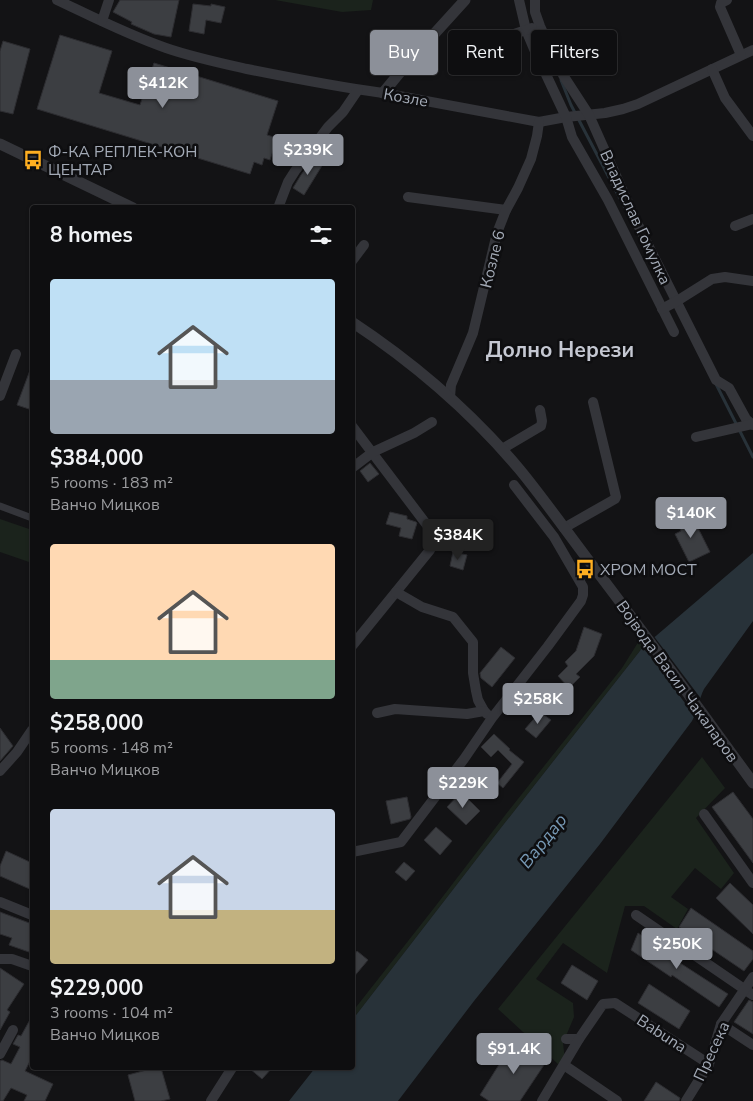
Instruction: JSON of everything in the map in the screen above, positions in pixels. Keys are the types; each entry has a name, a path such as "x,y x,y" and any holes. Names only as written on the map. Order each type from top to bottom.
{"street":[{"name":"Козле","path":"57,0 136,36 200,58 276,75 538,122 622,109 638,104 753,50"},
{"path":"102,20 109,0"},
{"path":"383,93 466,0"},
{"path":"519,0 526,30 566,117 572,137 608,200 674,332"},
{"name":"Владислав Гомулка","path":"535,0 535,12 540,26 563,75 588,115 650,250 716,380 729,388 746,419 753,424"},
{"path":"727,0 720,7 741,55"},
{"path":"521,32 540,26"},
{"path":"712,69 725,98 753,136"},
{"path":"279,205 288,182 295,171 328,127 343,112 358,90"},
{"name":"Козле 6","path":"450,397 451,385 473,333 495,242 506,210 531,159 537,136 538,122"},
{"path":"0,144 127,205"},
{"path":"608,200 623,192"},
{"path":"408,197 506,210"},
{"path":"735,226 753,219"},
{"path":"355,257 364,244"},
{"path":"662,309 712,279 725,277 753,281"},
{"name":"Војвода Васил Чакаларов","path":"355,324 383,342 450,397 502,449 531,483 753,783"},
{"path":"0,396 16,354"},
{"path":"564,528 614,500 616,497 593,402"},
{"path":"502,449 541,426 540,410"},
{"path":"355,466 373,452 414,433 432,422"},
{"path":"696,437 753,424"},
{"path":"355,430 433,533 434,537 433,546 355,642"},
{"path":"355,851 401,842 464,759 492,718 548,646 583,596 583,587 554,537 514,485"},
{"path":"0,506 30,517"},
{"path":"396,592 422,607 453,617 473,642 473,673 478,700 484,711 492,718"},
{"path":"377,713 395,709 467,714 484,711"},
{"path":"0,772 30,733"},
{"path":"704,814 753,883"},
{"path":"0,902 30,914"},
{"path":"636,915 749,992"},
{"path":"0,959 12,959 30,965"},
{"name":"Пресека","path":"686,1101 709,1064 721,1024 749,992 753,977"},
{"name":"Babuna","path":"579,1040 603,1004 615,1003 709,1064"},
{"path":"721,1024 753,1045"},
{"path":"0,1054 13,1030"},
{"path":"542,1101 579,1040 566,1039"},
{"path":"564,1065 617,1101"},
{"path":"211,1101 227,1070"}],"shaded area":[{"path":"275,0 373,0 371,10 342,12"},
{"path":"0,519 30,529 30,562 0,552"},
{"path":"639,641 643,647 355,1016 355,1008 622,668"},
{"path":"702,757 725,788 696,818 734,873 721,889 695,868 671,897 688,909 677,929 644,906 625,906 607,973 563,943 536,979 573,1003 574,1017 563,1043 565,1060 558,1064 498,1009"}],"water":[{"name":"Вардар","path":"753,553 753,621 704,689 692,721 600,844 474,1001 398,1101 289,1101 313,1070 355,1070 355,1016 643,647"}],"pier":[{"path":"653,635 702,700 696,718 642,645"}],"building":[{"path":"120,0 179,0 171,37 154,34 131,24 132,22 113,12"},
{"path":"193,4 211,6 211,4 225,7 221,23 206,20 204,34 189,31"},
{"path":"60,35 112,51 99,93 140,105 154,63 278,101 267,135 277,138 270,160 264,158 262,165 254,162 250,174 37,109"},
{"path":"3,41 30,49 13,114 0,111 0,51"},
{"path":"313,158 323,164 304,195 293,188"},
{"path":"30,370 30,409 17,405"},
{"path":"370,463 379,474 368,482 360,471"},
{"path":"390,512 407,516 407,519 417,523 412,539 399,536 401,528 386,524"},
{"path":"691,514 710,552 689,562 675,534 681,531 677,522"},
{"path":"453,552 467,555 463,570 450,566"},
{"path":"584,627 602,634 594,656 576,674 580,677 569,688 558,676 568,666 565,662 576,651"},
{"path":"501,647 515,658 492,687 481,678 480,673"},
{"path":"540,712 551,720 536,738 525,729"},
{"path":"0,728 13,746 0,761"},
{"path":"494,734 524,762 503,788 497,783 512,764 498,750 491,757 481,747"},
{"path":"461,792 480,811 466,825 447,807"},
{"path":"733,792 753,819 753,863 712,807"},
{"path":"407,797 410,819 391,824 386,801"},
{"path":"436,827 452,841 440,855 424,840"},
{"path":"6,851 30,862 30,889 0,876 0,866"},
{"path":"404,862 415,871 406,881 395,872"},
{"path":"730,883 753,905 753,934 716,898"},
{"path":"691,908 753,951 753,959 744,971 679,927"},
{"path":"0,912 30,923 29,952 9,945 12,938 0,934"},
{"path":"638,933 728,994 719,1007 631,950"},
{"path":"357,951 368,960 355,975 355,953"},
{"path":"572,965 598,981 587,1000 561,983"},
{"path":"0,968 24,984 7,1010 10,1012 0,1030"},
{"path":"649,984 690,1011 679,1029 638,1003"},
{"path":"749,1000 753,1002 753,1034 734,1022"},
{"path":"30,1020 30,1061 25,1071 53,1084 45,1101 24,1101 27,1095 11,1088 3,1101 0,1101 0,1061 11,1064 20,1047 13,1044 18,1035 21,1036"},
{"path":"515,1039 546,1062 520,1101 489,1101 480,1095"},
{"path":"147,1070 162,1070 170,1099 135,1101 128,1075"},
{"path":"251,1070 270,1070 262,1079"},
{"path":"656,1082 680,1098 679,1101 644,1101"}],"waterway":[{"path":"561,80 571,105 626,210"},
{"path":"715,382 753,457"}],"place":[{"name":"Ф-КА РЕПЛЕК-КОН ЦЕНТАР","path":"33,160"},
{"name":"ХРОМ МОСТ","path":"585,569"}],"district":[{"name":"Долно Нерези","path":"560,350"}]}
